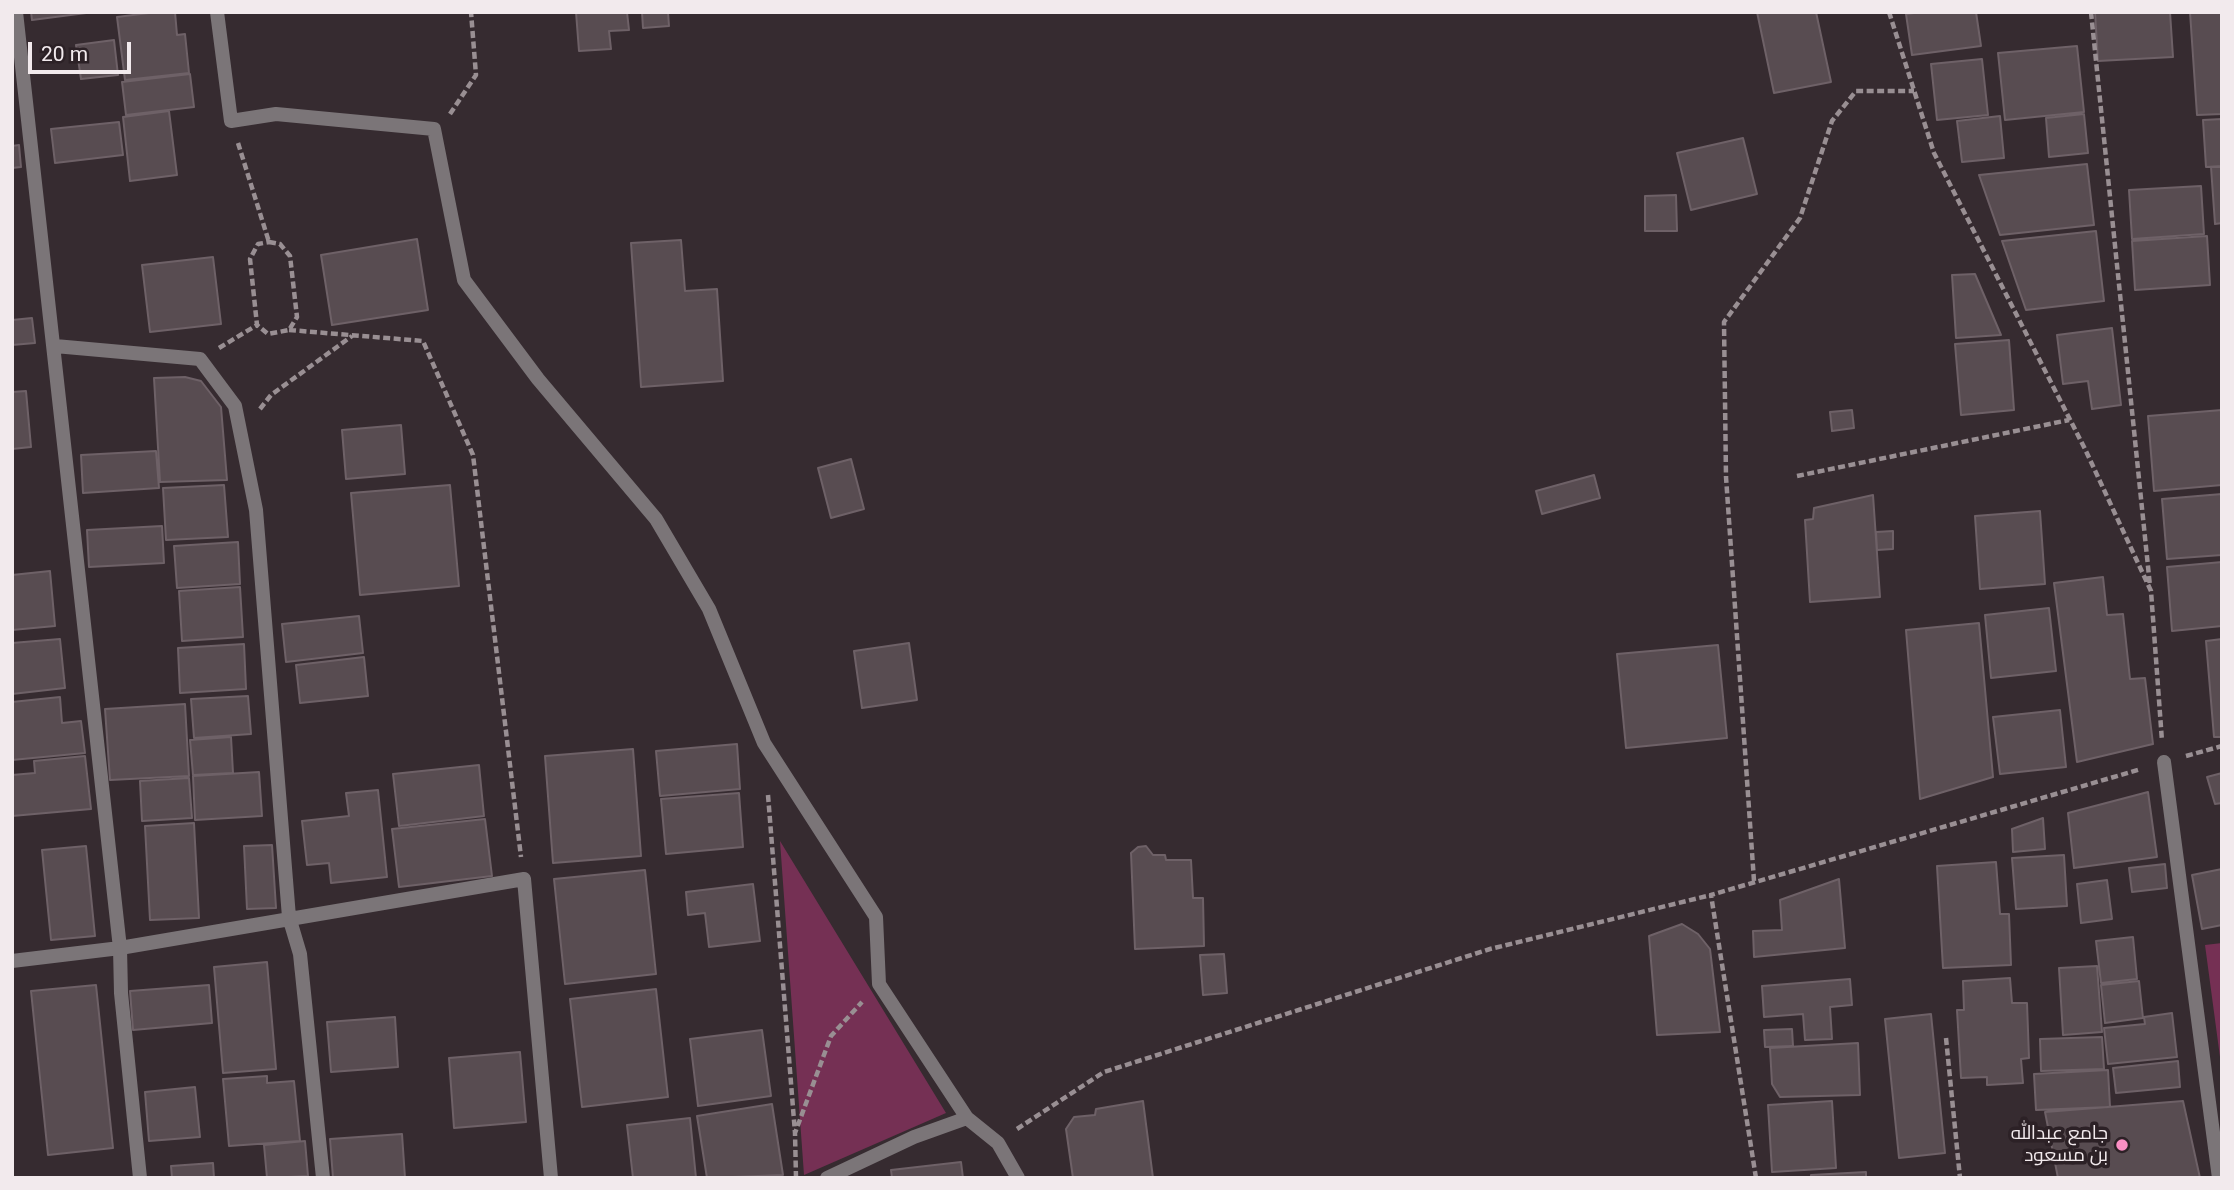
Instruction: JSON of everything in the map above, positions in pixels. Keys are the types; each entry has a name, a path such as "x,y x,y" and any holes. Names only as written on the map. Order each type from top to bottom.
{"street":[{"path":"16,12 120,948 121,993 140,1178"},
{"path":"217,12 231,121 275,114 434,129 464,280 538,379 656,519 709,609 764,743 876,917 879,984 967,1118 998,1143 1018,1178"},
{"path":"55,346 200,359 235,406 256,510 289,917 300,954 323,1178"},
{"path":"2164,762 2219,1178"},
{"path":"12,961 120,948 289,917 524,879 551,1178"},
{"path":"827,1178 914,1137 967,1118"}],"path":[{"path":"434,129 455,110 476,75 471,12"},
{"path":"1889,12 1934,153 2069,420 2151,591"},
{"path":"2091,12 2151,591 2164,762"},
{"path":"1754,881 1726,477 1724,322 1800,219 1832,121 1856,91 1914,91"},
{"path":"231,121 269,242"},
{"path":"289,330 297,317 290,256 280,244 258,244 250,259 257,324 268,334 289,330 423,341 473,455 524,879"},
{"path":"200,359 257,324"},
{"path":"241,434 271,395 352,335"},
{"path":"1797,477 2069,420"},
{"path":"998,1143 1104,1072 1490,949 1711,895 2222,746"},
{"path":"767,785 796,1178"},
{"path":"1711,895 1756,1178"},
{"path":"794,1133 831,1036 879,984"},
{"path":"1946,1038 1959,1178"}],"shaded area":[{"path":"780,841 946,1113 804,1175"},
{"path":"2222,943 2222,1072 2205,945"}],"building":[{"path":"31,12 94,12 32,20"},
{"path":"175,12 177,35 185,34 189,73 125,80 117,17"},
{"path":"576,12 627,12 629,30 609,31 611,49 579,51"},
{"path":"642,12 668,12 669,26 643,28"},
{"path":"1757,12 1816,12 1831,82 1774,93"},
{"path":"1976,12 1981,46 1912,55 1906,14"},
{"path":"2095,12 2170,12 2173,57 2098,61"},
{"path":"2190,12 2222,12 2222,114 2197,115"},
{"path":"114,40 118,75 81,79 76,45"},
{"path":"2077,46 2084,112 2005,120 1998,53"},
{"path":"1982,59 1988,115 1937,120 1931,64"},
{"path":"190,74 194,107 126,115 122,82"},
{"path":"169,111 177,175 130,181 123,117"},
{"path":"2084,114 2088,153 2049,157 2046,118"},
{"path":"2000,116 2004,158 1962,162 1957,121"},
{"path":"2222,119 2222,166 2206,167 2203,120"},
{"path":"119,122 123,155 55,163 51,129"},
{"path":"1743,138 1757,194 1691,210 1677,153"},
{"path":"19,145 21,167 12,168 12,146"},
{"path":"2087,164 2094,225 2000,235 1979,175"},
{"path":"2211,167 2222,167 2222,223 2215,224"},
{"path":"2201,186 2204,234 2132,239 2129,190"},
{"path":"1676,195 1677,231 1645,231 1645,196"},
{"path":"2096,231 2104,301 2026,310 2002,241"},
{"path":"2207,236 2210,285 2135,290 2132,241"},
{"path":"417,239 428,310 332,325 321,255"},
{"path":"681,240 685,291 717,289 723,381 641,387 631,243"},
{"path":"213,257 221,324 150,332 142,265"},
{"path":"1975,274 2001,335 1956,338 1952,275"},
{"path":"32,318 35,343 12,345 12,320"},
{"path":"2112,328 2121,405 2092,409 2088,381 2063,384 2057,335"},
{"path":"2009,340 2014,410 1961,415 1955,344"},
{"path":"185,377 201,381 221,407 227,480 160,482 154,378"},
{"path":"26,391 31,447 12,449 12,392"},
{"path":"1852,410 1854,428 1832,431 1830,412"},
{"path":"2222,410 2222,485 2154,491 2148,416"},
{"path":"401,425 405,474 346,479 342,430"},
{"path":"156,451 159,488 83,493 81,455"},
{"path":"851,459 864,509 831,518 818,468"},
{"path":"1594,475 1600,498 1542,514 1536,491"},
{"path":"224,485 228,537 166,540 163,488"},
{"path":"450,485 459,586 360,595 351,493"},
{"path":"2222,494 2222,555 2167,559 2162,499"},
{"path":"1873,495 1880,597 1810,602 1805,520 1813,519 1814,508"},
{"path":"2040,511 2045,584 1980,589 1975,516"},
{"path":"162,526 164,563 89,567 87,530"},
{"path":"1893,531 1893,549 1877,550 1876,532"},
{"path":"238,542 240,584 177,588 174,546"},
{"path":"2222,562 2222,626 2172,631 2167,567"},
{"path":"50,571 55,626 12,630 12,575"},
{"path":"2103,577 2107,615 2123,614 2130,679 2145,678 2153,744 2077,762 2054,583"},
{"path":"240,587 243,637 182,641 179,591"},
{"path":"2049,608 2056,671 1991,678 1985,615"},
{"path":"359,616 363,653 286,662 282,624"},
{"path":"1979,623 1993,777 1920,799 1906,630"},
{"path":"60,639 65,688 12,694 12,643"},
{"path":"2222,639 2222,737 2214,737 2206,641"},
{"path":"909,643 917,700 862,708 854,651"},
{"path":"244,644 246,689 180,693 178,648"},
{"path":"1718,645 1727,738 1626,748 1617,654"},
{"path":"364,657 368,696 300,703 296,665"},
{"path":"248,696 251,734 194,738 191,699"},
{"path":"60,697 62,723 81,721 85,753 12,760 12,702"},
{"path":"185,704 189,776 110,780 105,709"},
{"path":"2060,710 2066,767 2000,774 1993,717"},
{"path":"231,737 233,773 193,775 190,740"},
{"path":"737,744 740,789 660,796 656,751"},
{"path":"633,749 641,856 553,863 545,756"},
{"path":"85,756 91,809 12,816 12,775 35,773 34,761"},
{"path":"479,765 484,816 399,826 393,774"},
{"path":"259,772 262,816 195,820 193,776"},
{"path":"2222,773 2222,803 2215,804 2207,777"},
{"path":"189,778 192,818 142,821 140,781"},
{"path":"378,790 387,877 331,883 329,863 307,865 302,821 349,816 346,793"},
{"path":"2148,792 2157,857 2074,868 2068,813"},
{"path":"739,793 743,847 666,854 661,799"},
{"path":"2043,818 2045,849 2013,852 2012,829"},
{"path":"485,819 492,876 399,887 392,829"},
{"path":"194,823 199,918 150,920 145,826"},
{"path":"272,845 276,908 247,909 244,846"},
{"path":"86,846 95,936 51,940 42,850"},
{"path":"1146,846 1153,855 1165,855 1166,860 1191,860 1193,898 1203,898 1204,946 1135,949 1131,853 1138,847"},
{"path":"2064,855 2067,906 2016,909 2012,858"},
{"path":"1996,862 2000,914 2009,914 2011,965 1943,968 1937,866"},
{"path":"2165,864 2167,888 2132,892 2129,868"},
{"path":"2222,869 2222,925 2202,929 2192,875"},
{"path":"645,870 656,974 565,984 554,879"},
{"path":"1839,879 1845,948 1754,957 1753,931 1782,930 1780,900"},
{"path":"2107,880 2112,919 2081,923 2077,884"},
{"path":"753,884 760,941 709,947 705,913 688,915 686,892"},
{"path":"1682,924 1698,934 1710,949 1720,1032 1657,1035 1649,936"},
{"path":"2133,937 2137,979 2101,983 2096,941"},
{"path":"1224,954 1227,993 1203,995 1200,955"},
{"path":"267,962 276,1069 223,1073 214,967"},
{"path":"2097,966 2102,1032 2063,1035 2059,968"},
{"path":"2010,978 2012,1003 2027,1003 2029,1058 2021,1059 2023,1083 1987,1085 1987,1077 1961,1078 1957,1010 1964,1010 1963,981"},
{"path":"1850,979 1852,1005 1830,1007 1832,1039 1805,1040 1803,1014 1764,1017 1762,986"},
{"path":"2139,981 2143,1018 2105,1023 2101,985"},
{"path":"96,985 113,1148 48,1155 31,991"},
{"path":"209,985 212,1023 133,1030 130,991"},
{"path":"656,989 668,1097 582,1107 570,999"},
{"path":"2172,1013 2177,1057 2108,1064 2104,1028 2145,1024 2144,1017"},
{"path":"1931,1014 1945,1153 1899,1158 1885,1019"},
{"path":"395,1017 398,1067 331,1072 327,1022"},
{"path":"1792,1029 1793,1046 1765,1047 1764,1030"},
{"path":"762,1030 771,1096 698,1106 690,1039"},
{"path":"2102,1037 2104,1069 2041,1071 2040,1039"},
{"path":"1858,1043 1860,1095 1780,1097 1772,1084 1770,1048"},
{"path":"520,1052 526,1122 454,1128 449,1058"},
{"path":"2178,1061 2180,1087 2116,1093 2113,1068"},
{"path":"2108,1070 2110,1107 2036,1110 2034,1074"},
{"path":"267,1076 267,1083 294,1081 300,1141 229,1146 223,1079"},
{"path":"195,1087 200,1137 149,1141 145,1092"},
{"path":"1143,1101 1153,1178 1073,1178 1066,1129 1074,1117 1095,1115 1096,1109"},
{"path":"1832,1101 1836,1168 1772,1172 1768,1105"},
{"name":"جامع عبدالله بن مسعود","path":"2183,1101 2200,1178 2058,1178 2045,1112"},
{"path":"772,1104 783,1175 707,1178 697,1116"},
{"path":"690,1118 696,1178 633,1178 627,1125"},
{"path":"402,1134 405,1178 333,1178 330,1139"},
{"path":"305,1141 308,1176 267,1178 264,1145"},
{"path":"961,1162 963,1178 892,1178 891,1170"},
{"path":"213,1163 214,1178 172,1178 171,1166"},
{"path":"1866,1172 1866,1178 1811,1178 1811,1175"}],"place":[{"name":"جامع عبدالله بن مسعود","path":"2122,1145"}]}
